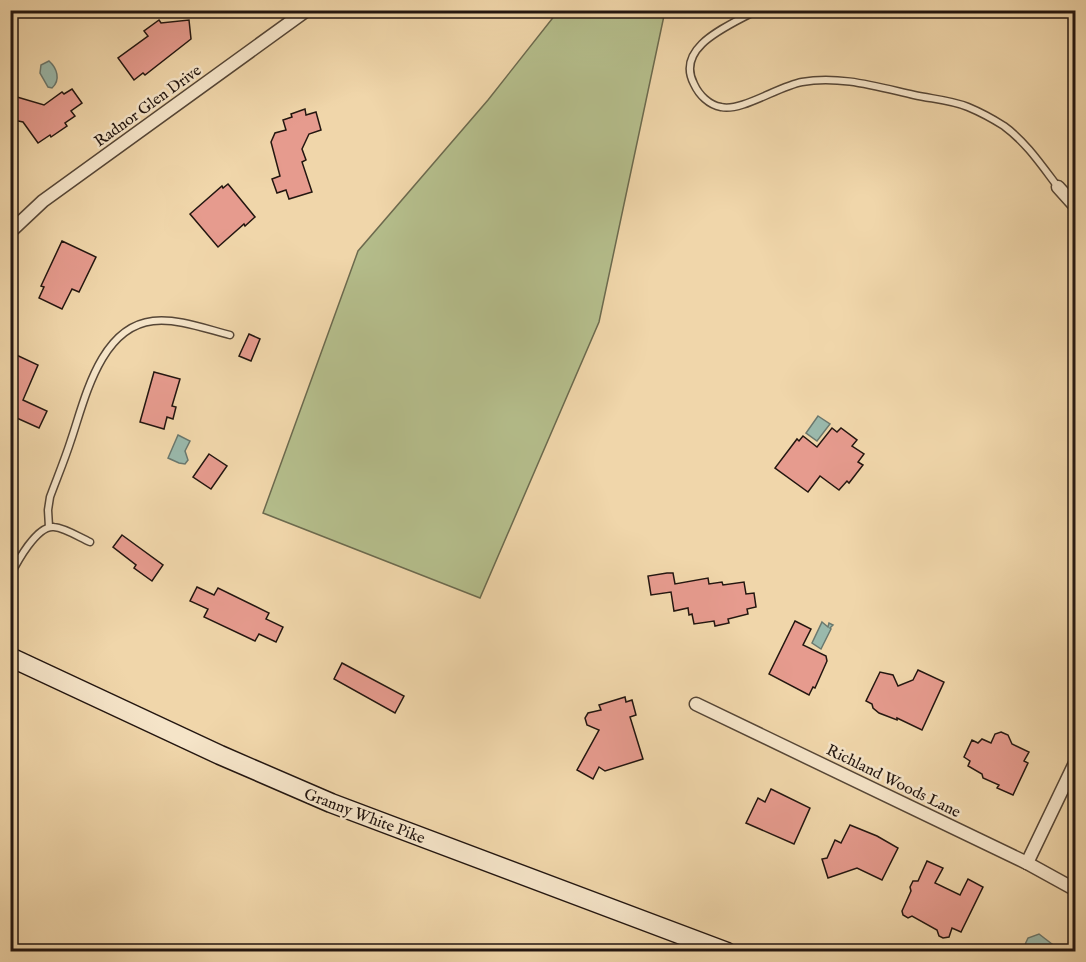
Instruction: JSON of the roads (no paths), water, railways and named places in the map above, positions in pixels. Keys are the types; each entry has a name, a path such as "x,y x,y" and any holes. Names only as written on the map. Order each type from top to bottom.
{"main road":[{"name":"Granny White Pike","path":"10,657 220,755 331,803 728,951"}],"street":[{"name":"Radnor Glen Drive","path":"10,232 43,201 307,10"},
{"path":"1058,188 1076,207"},
{"name":"Richland Woods Lane","path":"696,704 1027,863 1076,890"},
{"path":"1027,863 1076,761"}],"lane":[{"path":"757,10 708,38 693,54 690,67 692,80 699,93 715,106 733,107 791,85 828,80 864,84 957,104 994,121 1013,134 1036,158 1058,188"},
{"path":"49,527 50,497 86,394 99,363 117,340 135,326 156,320 230,335"},
{"path":"10,576 28,546 49,527 56,527 90,542"}]}
